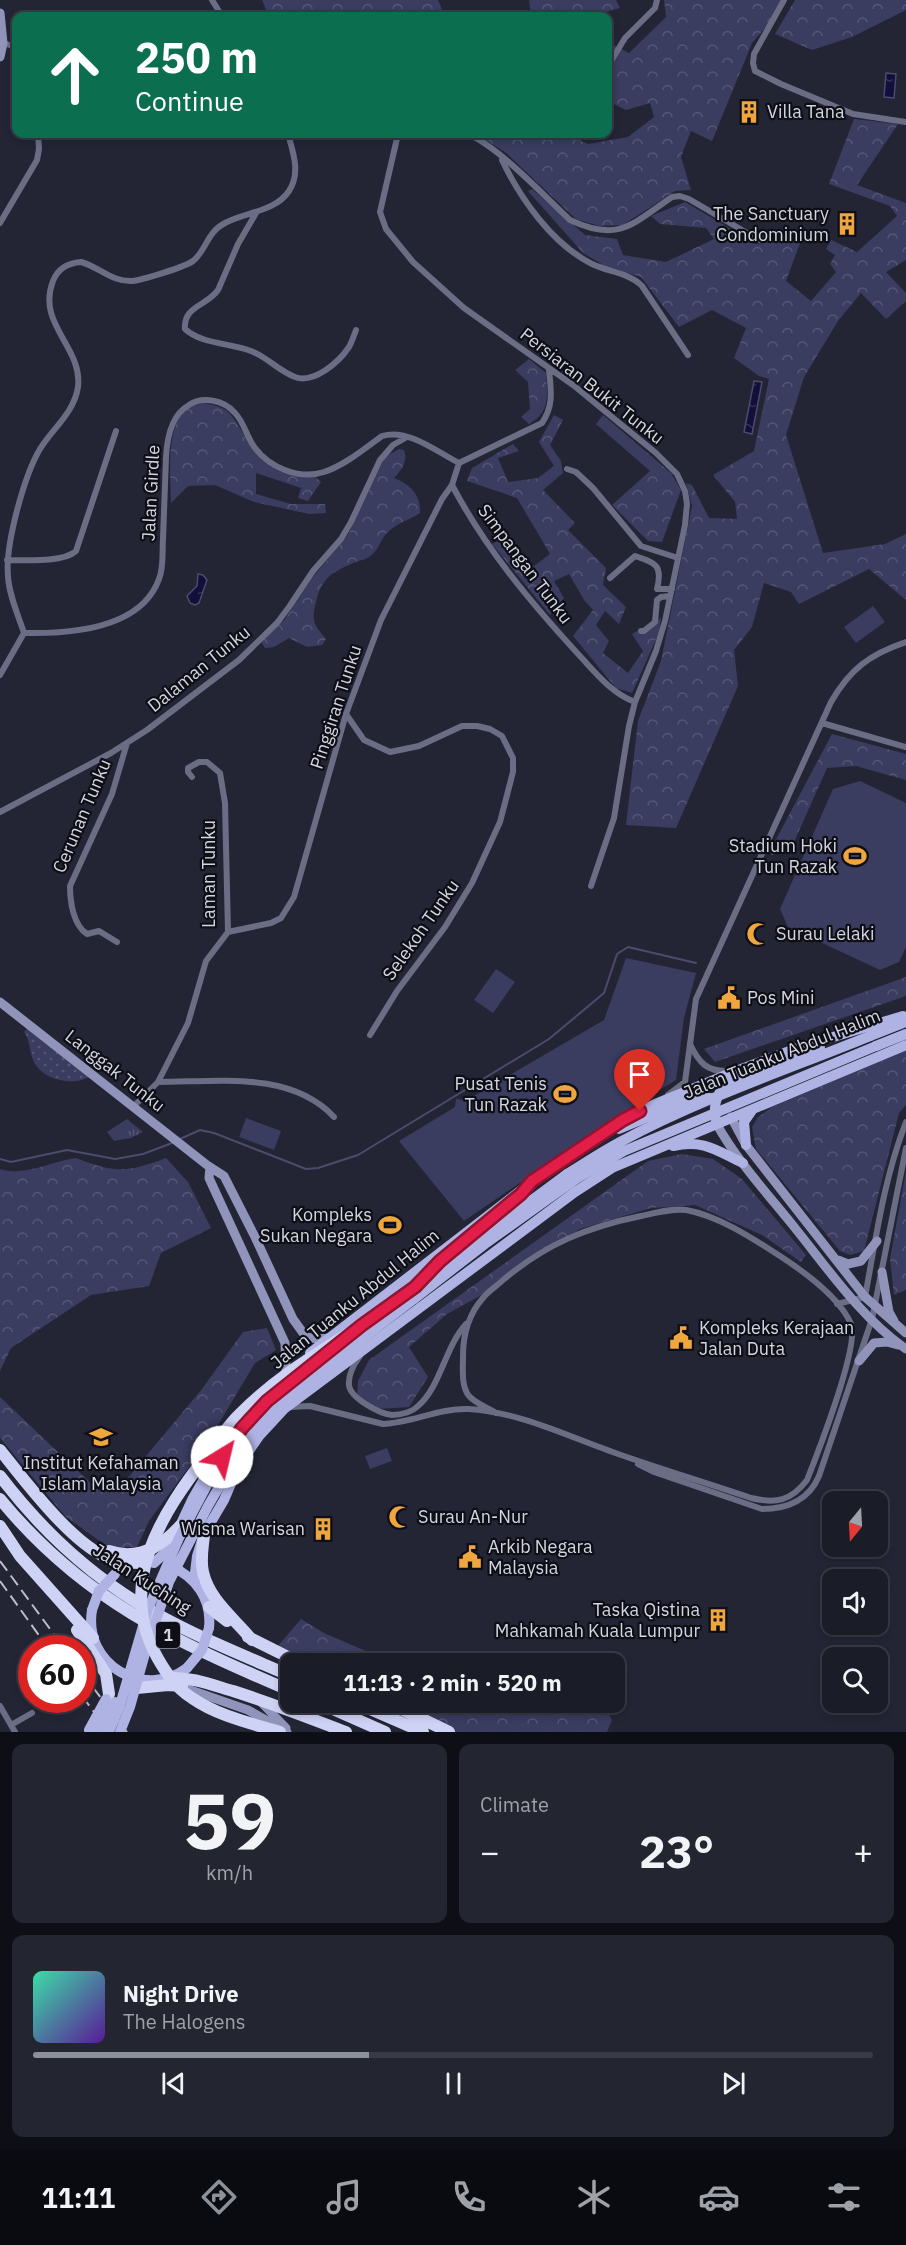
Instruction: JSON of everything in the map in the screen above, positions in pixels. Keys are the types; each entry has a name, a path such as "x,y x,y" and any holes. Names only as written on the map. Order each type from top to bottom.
{"highway":[{"path":"280,1732 212,1710 191,1698 165,1672 150,1645 143,1618 145,1560 165,1514 191,1476 240,1414 272,1385 362,1325"},
{"path":"0,1450 31,1489 73,1534 96,1552 116,1561 141,1563"},
{"name":"Jalan Kuching","path":"0,1476 24,1508 90,1570 152,1611 210,1641 280,1671"},
{"name":"Jalan Kuching","path":"0,1499 57,1559 91,1588 119,1607 170,1637 280,1686"},
{"path":"0,1526 20,1556 90,1635"},
{"path":"73,1534 118,1554 132,1554 155,1547 167,1540 180,1526"},
{"path":"204,1534 203,1572 209,1588 219,1604 252,1640"},
{"path":"209,1607 252,1640 280,1653"},
{"path":"67,1610 80,1635 106,1674 110,1698"},
{"path":"137,1688 168,1685 174,1682 210,1684 346,1732"},
{"path":"342,1713 385,1732"},
{"path":"379,1713 423,1732"},
{"path":"409,1713 448,1732"}],"main road":[{"name":"Jalan Tuanku Abdul Halim","path":"120,1732 169,1582 208,1506 248,1437 269,1413 412,1292 572,1176 873,1041 905,1018"},
{"name":"Jalan Tuanku Abdul Halim","path":"154,1563 169,1549 193,1498 236,1429 286,1372 532,1181 623,1120 655,1109 736,1071 803,1046 905,1018"},
{"path":"716,1123 714,1110 716,1100 725,1085 905,1018"},
{"name":"Jalan Tuanku Abdul Halim","path":"873,1041 906,1034"},
{"path":"180,1526 177,1541 185,1548 198,1544 224,1500 239,1465 260,1435 284,1408 362,1353 575,1192 612,1168 645,1153 906,1045"},
{"path":"755,1073 745,1085 747,1093 752,1098 772,1101"},
{"path":"655,1109 699,1096 716,1100 731,1117"},
{"path":"746,1145 744,1122 753,1108"},
{"path":"655,1109 682,1118 681,1132 670,1143"},
{"path":"645,1153 695,1143 717,1150 743,1163"},
{"name":"Jalan Tuanku Abdul Halim","path":"109,1732 120,1704 148,1609 160,1579 222,1457 242,1428 267,1401 362,1325 555,1194 572,1176"},
{"path":"412,1292 440,1261 521,1194 532,1181"},
{"path":"436,1296 555,1194"},
{"path":"194,1581 196,1556 204,1534"},
{"path":"92,1635 90,1622 99,1591 115,1574 141,1563 154,1563 178,1569 194,1581 209,1607 209,1628 201,1652 174,1682 148,1681 127,1676 108,1664 96,1645"},
{"path":"92,1732 110,1698 111,1684 108,1664"},
{"path":"110,1698 137,1688 148,1681"}],"street":[{"path":"612,59 625,38 656,8 657,0"},
{"path":"784,0 754,54 755,70 781,84 853,114 906,122"},
{"path":"0,13 3,43 0,57"},
{"path":"3,43 12,46"},
{"path":"0,224 37,160 38,138"},
{"path":"0,675 24,633 8,578 7,560 11,537 33,464 41,446 67,415 77,391 76,368 49,309 49,292 59,270 70,264 81,262 109,276 130,281 193,261 219,226 230,220 256,213 280,201 290,189 296,163 289,138"},
{"name":"Persiaran Bukit Tunku","path":"397,138 380,206 381,218 386,229 413,262 464,308 594,402 656,453 677,474 685,491 687,504 685,525 666,621 635,702 614,818 591,886"},
{"path":"477,138 570,220 601,231 625,228 672,197 680,196 759,240 805,232"},
{"path":"500,156 512,182 536,216 570,250 584,260 638,282 688,355"},
{"path":"256,213 238,244 218,290 214,296 189,311 184,323 185,329 194,336 252,351 298,378 322,372 349,347 356,330"},
{"path":"459,463 542,423 552,400 549,370"},
{"name":"Jalan Girdle","path":"24,633 52,632 103,625 134,612 153,593 162,567 167,444 177,416 191,403 212,400 226,406 235,413 255,448 271,463 306,475 322,473 340,465 382,436 394,434 407,437 459,463"},
{"path":"7,560 55,559 66,557 76,551 116,431"},
{"name":"Dalaman Tunku","path":"0,812 49,788 127,743 239,660 277,623 351,522 380,460 393,445 407,437"},
{"name":"Pinggiran Tunku","path":"228,932 271,923 281,918 294,897 346,714 381,620 442,499 452,485 459,463"},
{"path":"567,469 576,472 592,488 641,546 678,558"},
{"name":"Simpangan Tunku","path":"452,485 485,540 538,612 610,688 635,702"},
{"path":"610,578 635,556 655,564 659,570 655,622 645,632 641,631"},
{"path":"657,589 671,592"},
{"path":"657,600 671,592"},
{"path":"655,1109 685,1082 696,999 842,684 857,667 890,647 906,642"},
{"name":"Selekoh Tunku","path":"346,714 364,740 390,752 419,746 462,726 477,726 490,729 502,736 513,758 513,772 500,822 472,883 446,927 397,991 370,1035"},
{"path":"822,723 906,747"},
{"name":"Cerunan Tunku","path":"117,942 99,932 87,934 81,930 72,906 70,886 112,794 127,743"},
{"name":"Laman Tunku","path":"134,1106 158,1082 188,1023 206,961 228,932 225,803 220,773 207,762 200,762 188,768 192,777"},
{"name":"Langgak Tunku","path":"0,1002 224,1176 293,1319 302,1333 312,1339 327,1338"},
{"path":"690,1043 698,1060 706,1067 718,1071 736,1071"},
{"path":"158,1082 215,1079 272,1086 308,1096 334,1117"},
{"path":"731,1117 746,1145 865,1297 906,1333"},
{"path":"865,1297 894,1152 906,1122"},
{"path":"716,1123 743,1163 841,1285 872,1319 905,1348"},
{"path":"621,1455 654,1472 762,1509 772,1509 798,1502 806,1496 819,1476 872,1319 906,1148"},
{"path":"210,1167 209,1178 285,1343 286,1372"},
{"path":"284,1408 310,1406 383,1424 456,1409 496,1413 535,1423 621,1455 764,1501 783,1499 798,1491 807,1480 846,1369 853,1336 851,1323 836,1302 800,1268 709,1217 685,1210 658,1212 608,1223 558,1242 515,1270 483,1298 454,1338 427,1395 411,1412 392,1415 367,1405 354,1396 348,1387 349,1380 354,1364 362,1353"},
{"path":"836,1259 848,1264 861,1262 877,1241"},
{"path":"882,1272 889,1312 897,1326"},
{"path":"836,1302 841,1285"},
{"path":"836,1302 865,1297"},
{"path":"467,1323 463,1340 462,1375 467,1393 471,1398 496,1413"},
{"path":"859,1361 874,1343 887,1342 905,1348"},
{"path":"174,1682 248,1710 288,1732"},
{"path":"257,1699 276,1716 288,1732"},
{"path":"0,1706 15,1732"},
{"path":"11,1725 32,1713"}],"green space":[{"path":"262,0 438,0 442,9 440,12 267,12"},
{"path":"529,0 616,0 620,8 605,12 530,12"},
{"path":"664,0 782,0 771,21 752,43 712,141 691,131 681,157 691,190 675,191 623,225 599,226 576,219 505,152 482,138 575,138 588,144 628,137 654,117 650,103 626,110 612,103 612,44 629,53 666,17"},
{"path":"795,0 906,0 906,10 852,37 812,50 775,34"},
{"path":"854,119 898,124 857,185 906,203 906,260 886,272 906,293 906,301 886,319 861,293 838,321 804,377 786,435 823,553 885,544 906,534 906,600 869,569 799,604 791,592 764,583 752,627 734,650 738,686 676,828 626,825 638,721 661,661 692,506 686,483 692,485 709,518 737,519 735,502 713,475 754,451 769,379 759,376 734,358 746,328 712,310 679,327 641,277 605,266 583,253 528,191 532,189 585,235 617,239 623,255 666,262 714,239 706,228 660,224 651,216 685,202 756,244 802,238 786,281 811,301 836,272 830,264 835,255 826,249 831,240 857,252 897,216 890,206 829,184"},
{"path":"529,359 546,373 547,396 541,414 529,424 521,417 530,409 528,382 515,370"},
{"path":"204,403 227,411 253,448 267,463 294,475 316,477 321,482 308,501 298,498 301,488 256,473 256,494 291,504 325,504 326,513 309,514 254,502 215,485 188,486 171,503 170,465 176,424 190,407"},
{"path":"554,415 563,420 550,445 561,461 563,473 543,490 575,523 568,530 606,568 603,585 626,607 619,624 605,611 596,625 609,641 603,653 628,673 643,651 632,634 661,618 659,633 632,693 616,688 573,636 593,610 584,600 569,574 554,581 564,598 550,615 492,544 501,539 530,569 550,554 517,498 467,481 472,468 513,444 519,451 498,458 508,482 538,478 554,466 539,442"},
{"path":"603,415 671,473 681,490 662,542 648,541 612,505 650,471 596,424"},
{"path":"399,449 404,450 405,462 394,478 414,491 419,501 420,513 399,524 385,535 375,552 369,557 340,569 325,581 318,594 314,614 316,626 326,639 322,645 307,647 289,638 274,647 265,648 261,642 285,619 313,577 348,535 385,457"},
{"path":"873,606 885,622 856,643 844,627"},
{"path":"832,734 906,754 906,780 856,766 827,768 790,851 771,855 773,845"},
{"name":"Stadium Hoki Tun Razak","path":"860,781 906,803 906,947 899,962 880,970 788,927 780,909 833,789"},
{"name":"Pusat Tenis Tun Razak","path":"626,958 696,973 684,1018 676,1080 628,1109 464,1221 399,1141 455,1107 456,1099 467,1100 604,1020"},
{"path":"496,969 515,982 493,1013 474,1000"},
{"path":"906,977 906,996 715,1062 704,1049"},
{"path":"28,1028 92,1075 78,1081 70,1081 46,1075 33,1060 24,1032"},
{"path":"906,1050 906,1105 899,1113 864,1251 850,1255 840,1251 756,1149 752,1127 758,1117 772,1107"},
{"path":"246,1118 281,1131 274,1150 239,1137"},
{"path":"127,1119 143,1132 131,1138 114,1141 107,1132"},
{"path":"682,1154 713,1159 742,1179 806,1255 801,1262 762,1235 695,1205 651,1208 580,1229 478,1297 447,1314 409,1347 428,1377 409,1407 378,1409 357,1397 358,1381 369,1360 648,1161"},
{"path":"76,1158 111,1169 130,1169 166,1158 188,1182 211,1228 161,1253 149,1286 91,1295 11,1348 0,1371 0,1169 28,1170"},
{"path":"906,1171 906,1290 894,1295 890,1259"},
{"path":"267,1328 276,1350 255,1363 209,1440 149,1521 137,1547 108,1547 65,1516 0,1438 0,1397 99,1491 121,1486 202,1389 243,1332"},
{"path":"387,1448 392,1461 370,1469 365,1456"},
{"path":"301,1619 324,1633 368,1652 399,1651 400,1653 289,1653 277,1647"},
{"path":"415,1713 608,1713 612,1720 607,1732 454,1732"}],"water":[{"path":"886,73 896,74 894,98 884,97"},
{"path":"754,381 762,382 752,434 744,432"},
{"path":"198,574 203,575 207,580 199,603 195,605 190,603 187,596 197,586"}],"waterway":[{"path":"180,1139 200,1130 214,1133 306,1169 318,1168 358,1155 549,1039 604,993 617,954 628,947 696,963"},
{"path":"0,1159 11,1162 67,1150 115,1159 143,1154 172,1143"}],"railway":[{"path":"0,1561 54,1635"},
{"path":"0,1581 39,1635"},
{"path":"96,1691 127,1732"},
{"path":"95,1713 109,1732"}],"place":[{"name":"Villa Tana","path":"749,112"},
{"name":"The Sanctuary Condominium","path":"847,224"},
{"name":"Stadium Hoki Tun Razak","path":"855,856"},
{"name":"Surau Lelaki","path":"758,934"},
{"name":"Pos Mini","path":"729,998"},
{"name":"Pusat Tenis Tun Razak","path":"565,1094"},
{"name":"Kompleks Sukan Negara","path":"390,1225"},
{"name":"Kompleks Kerajaan Jalan Duta","path":"681,1338"},
{"name":"Institut Kefahaman Islam Malaysia","path":"101,1437"},
{"name":"Surau An-Nur","path":"400,1517"},
{"name":"Wisma Warisan","path":"323,1529"},
{"name":"Arkib Negara Malaysia","path":"470,1557"},
{"name":"Taska Qistina Mahkamah Kuala Lumpur","path":"718,1620"}],"route":[{"path":"222,1457 242,1428 267,1401 362,1325 415,1287 440,1261 521,1194 532,1181 640,1111"}]}
